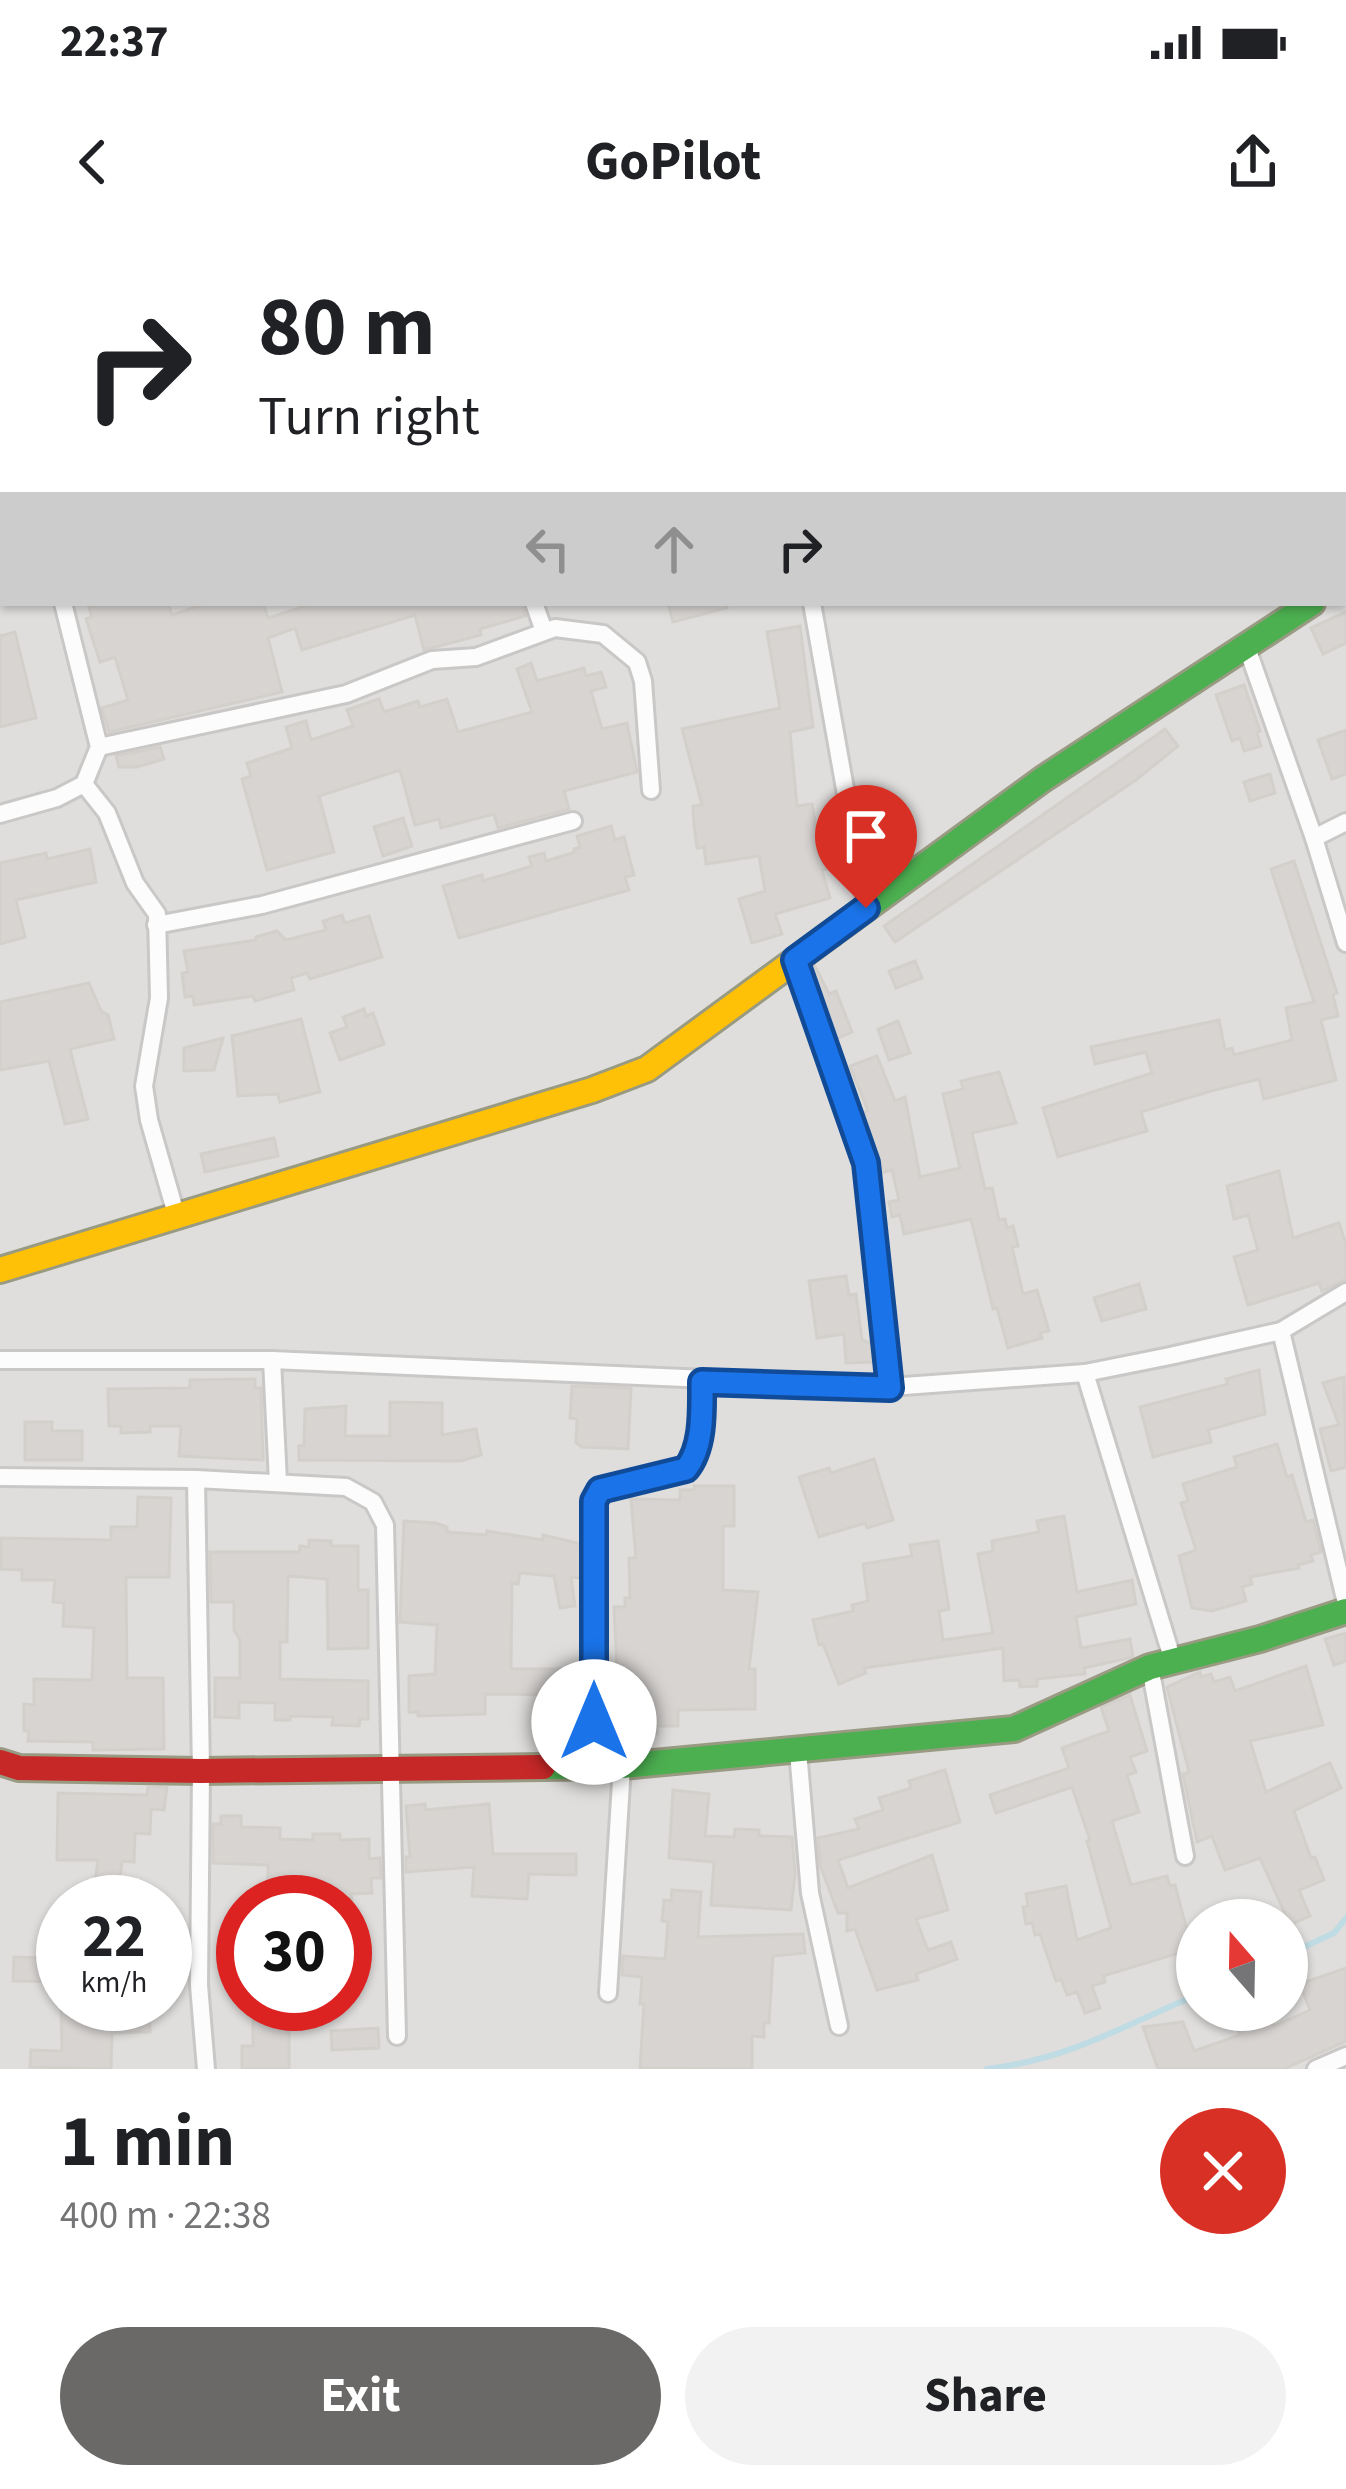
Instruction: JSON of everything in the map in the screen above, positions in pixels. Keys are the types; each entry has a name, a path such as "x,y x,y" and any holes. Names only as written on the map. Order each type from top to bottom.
{"street":[{"path":"0,814 57,798 84,784 98,748 65,606"},
{"path":"535,606 544,631"},
{"path":"813,606 866,908"},
{"path":"0,1270 592,1090 646,1069 1043,778 1307,606"},
{"path":"98,748 346,694 432,661 476,657 555,628 603,634 638,662 651,790"},
{"path":"1246,645 1315,838 1346,943"},
{"path":"84,784 107,813 135,883 157,914 160,998 145,1086 149,1120 176,1214"},
{"path":"157,925 308,894 573,820"},
{"path":"1315,838 1346,822"},
{"path":"795,960 866,1163 890,1388"},
{"path":"0,1360 272,1360 890,1388 1085,1372 1281,1331 1346,1292"},
{"path":"0,1762 19,1768 201,1771 622,1766 1014,1729 1161,1664 1260,1639 1346,1607 1281,1331"},
{"path":"272,1360 278,1482"},
{"path":"1085,1372 1161,1664 1185,1856"},
{"path":"594,1766 594,1501 600,1490 613,1484 686,1469 694,1459 702,1420 702,1382"},
{"path":"0,1477 346,1486 373,1502 386,1525 397,2036"},
{"path":"196,1479 200,1985 206,2069"},
{"path":"798,1751 810,1893 838,2026"},
{"path":"608,1993 622,1766"},
{"path":"1316,2069 1346,2056"}],"shaded area":[{"path":"0,606 1346,606 1346,2069 0,2069"}],"building":[{"path":"169,606 172,615 199,606 264,606 268,618 306,606 522,606 525,616 480,629 481,635 424,650 415,615 302,650 295,628 268,638 282,692 109,732 102,708 128,700 115,657 100,662 86,619 92,617 89,607"},
{"path":"669,606 727,606 727,608 673,622"},
{"path":"1346,612 1346,643 1323,654 1311,628"},
{"path":"800,626 813,727 790,732 797,806 812,804 819,847 831,845 835,867 822,870 830,898 775,914 782,934 752,943 739,899 765,891 759,856 706,864 704,847 697,848 694,824 693,806 702,805 682,729 780,708 767,632"},
{"path":"15,632 36,718 0,727 0,636"},
{"path":"531,663 537,681 584,668 586,676 601,672 606,687 591,691 602,729 627,723 637,772 564,791 569,809 498,828 494,814 441,828 439,819 415,825 400,770 319,796 334,852 267,870 242,779 251,776 247,763 292,748 286,727 306,721 311,740 353,726 347,710 379,699 384,712 418,701 420,707 447,699 458,732 532,712 517,669"},
{"path":"1244,685 1261,746 1244,751 1240,738 1232,741 1216,695"},
{"path":"1165,729 1178,746 1136,780 895,942 884,926"},
{"path":"1346,730 1346,774 1332,779 1318,740"},
{"path":"160,747 164,759 119,767 116,756"},
{"path":"1270,774 1275,793 1250,801 1244,782"},
{"path":"403,818 412,846 383,856 374,827"},
{"path":"611,826 615,840 624,837 634,875 625,877 629,890 459,938 443,886 482,875 483,881 532,866 529,857 544,853 546,861 575,852 580,847 577,836"},
{"path":"90,849 96,882 16,900 25,937 0,944 0,863"},
{"path":"1294,861 1337,993 1333,995 1338,1016 1321,1020 1336,1080 1264,1099 1259,1079 1211,1091 1141,1112 1147,1131 1058,1157 1043,1108 1152,1073 1146,1052 1095,1064 1091,1047 1219,1020 1225,1050 1232,1048 1234,1055 1292,1040 1286,1008 1314,1002 1271,869"},
{"path":"342,915 345,923 369,916 382,957 310,979 307,973 291,978 294,990 255,1001 253,996 194,1005 193,996 185,997 184,951 256,940 277,931 286,940 326,930 323,921"},
{"path":"915,961 922,978 896,988 889,971"},
{"path":"815,966 829,994 836,991 852,1032 836,1039 812,969"},
{"path":"89,983 101,1011 108,1015 114,1039 70,1049 88,1119 65,1124 49,1061 0,1070 0,1002"},
{"path":"364,1009 366,1016 373,1013 384,1044 340,1060 330,1033 347,1027 343,1017"},
{"path":"301,1019 320,1092 280,1102 278,1094 238,1096 232,1036"},
{"path":"898,1021 910,1053 889,1060 878,1029"},
{"path":"223,1038 214,1070 184,1071 184,1048"},
{"path":"877,1056 895,1101 905,1097 920,1177 960,1168 943,1094 963,1089 961,1081 999,1072 1016,1123 972,1133 985,1189 992,1188 999,1220 1005,1219 1007,1228 1013,1226 1018,1246 1012,1247 1023,1294 1037,1290 1049,1331 1040,1333 1042,1338 1008,1348 997,1308 993,1309 971,1219 904,1234 900,1215 892,1217 889,1202 899,1200 892,1170 880,1173 863,1113 868,1111 850,1066"},
{"path":"274,1138 278,1156 205,1172 201,1154"},
{"path":"1279,1171 1293,1238 1339,1223 1346,1244 1346,1279 1322,1291 1319,1283 1248,1305 1234,1257 1258,1250 1248,1215 1234,1219 1227,1186"},
{"path":"846,1276 849,1295 856,1294 862,1340 873,1344 874,1362 846,1363 844,1334 817,1338 809,1281"},
{"path":"1139,1284 1146,1309 1102,1321 1094,1298"},
{"path":"1259,1370 1265,1414 1208,1430 1211,1442 1153,1457 1140,1407 1228,1384 1226,1379"},
{"path":"1344,1377 1346,1467 1331,1471 1320,1429 1339,1425 1323,1383"},
{"path":"255,1379 255,1388 261,1388 263,1460 179,1456 181,1426 121,1433 121,1426 109,1426 108,1389 190,1388 190,1380"},
{"path":"572,1386 631,1388 628,1449 576,1443 577,1419 570,1418"},
{"path":"390,1402 442,1403 442,1435 476,1429 481,1455 461,1461 299,1460 305,1409 346,1406 345,1436 390,1436"},
{"path":"25,1422 52,1422 52,1431 82,1431 82,1460 25,1460"},
{"path":"1277,1444 1306,1522 1313,1520 1321,1552 1299,1568 1250,1577 1252,1584 1242,1587 1246,1601 1212,1611 1192,1608 1179,1556 1196,1550 1181,1503 1188,1501 1183,1484 1237,1467 1234,1457"},
{"path":"874,1459 893,1520 819,1537 799,1477"},
{"path":"694,1486 734,1486 734,1526 723,1526 723,1590 758,1592 749,1669 755,1669 755,1709 678,1710 678,1726 657,1726 657,1734 632,1734 632,1727 620,1728 614,1607 625,1607 625,1598 630,1598 629,1558 636,1558 631,1499 680,1500 680,1490 694,1490"},
{"path":"138,1497 171,1498 169,1577 126,1577 127,1678 163,1678 164,1749 93,1750 93,1742 28,1741 24,1704 34,1705 34,1679 92,1680 94,1628 63,1626 64,1603 53,1602 55,1580 22,1580 22,1570 1,1569 1,1538 111,1540 111,1527 137,1527"},
{"path":"1064,1516 1077,1592 1132,1580 1136,1604 1076,1617 1081,1648 1130,1639 1133,1657 1084,1668 1085,1674 1037,1679 1037,1686 1020,1687 1019,1680 1004,1681 1003,1648 864,1668 866,1673 839,1684 823,1644 819,1645 813,1620 853,1611 852,1605 868,1601 863,1564 912,1556 910,1545 938,1541 949,1609 939,1611 943,1640 993,1633 978,1554 993,1551 992,1541 1039,1532 1037,1521"},
{"path":"404,1521 436,1523 447,1527 447,1532 486,1535 487,1531 543,1540 543,1535 581,1544 581,1578 571,1577 575,1606 560,1608 554,1576 520,1573 518,1584 512,1583 511,1669 562,1669 562,1695 485,1694 485,1714 418,1716 418,1712 409,1712 409,1676 435,1674 437,1625 400,1622"},
{"path":"309,1540 358,1546 358,1590 368,1590 368,1648 328,1649 327,1579 288,1576 287,1642 280,1642 280,1679 368,1681 368,1719 360,1719 359,1726 332,1725 333,1717 275,1720 275,1703 239,1702 239,1718 215,1717 215,1678 240,1678 240,1640 234,1630 234,1602 211,1602 210,1552 299,1552 300,1546 309,1547"},
{"path":"1346,1633 1346,1661 1334,1665 1325,1639"},
{"path":"1306,1666 1323,1725 1250,1741 1266,1792 1330,1763 1341,1788 1294,1811 1324,1880 1299,1890 1303,1899 1278,1899 1260,1858 1225,1870 1212,1836 1197,1842 1183,1774 1189,1772 1167,1687 1200,1672 1201,1677 1211,1674 1214,1682 1230,1677 1235,1691"},
{"path":"1130,1695 1147,1751 1130,1757 1136,1772 1127,1775 1139,1812 1112,1821 1131,1885 1167,1876 1170,1886 1175,1885 1176,1954 1103,1976 1105,1982 1092,1986 1100,2008 1085,2013 1077,1992 1067,1995 1061,1979 1056,1981 1040,1934 1035,1935 1032,1923 1026,1924 1023,1907 1028,1906 1026,1894 1066,1886 1077,1940 1111,1928 1072,1787 996,1813 990,1795 1069,1768 1062,1748 1109,1731 1101,1707"},
{"path":"945,1770 960,1822 838,1860 848,1888 932,1855 948,1910 916,1919 928,1950 951,1942 957,1959 916,1974 918,1980 877,1990 855,1929 847,1931 847,1913 838,1913 820,1865 818,1838 859,1829 855,1819 883,1810 879,1798 911,1788 909,1781"},
{"path":"148,1787 167,1787 164,1810 151,1809 150,1834 135,1833 134,1862 122,1861 120,1875 96,1875 98,1860 57,1860 58,1793 147,1795"},
{"path":"673,1790 709,1794 705,1836 734,1837 735,1829 792,1837 791,1910 711,1905 714,1862 669,1858"},
{"path":"425,1804 425,1810 489,1804 493,1854 576,1854 576,1875 529,1874 527,1899 472,1896 474,1867 406,1872 406,1857 410,1857 406,1806"},
{"path":"221,1816 241,1816 241,1827 280,1828 280,1839 313,1840 313,1834 340,1834 340,1840 369,1839 369,1859 380,1858 381,1878 268,1875 268,1865 213,1863 213,1824 221,1824"},
{"path":"672,1890 701,1892 698,1937 803,1934 805,1953 773,1956 769,2023 764,2023 764,2037 752,2036 752,2069 640,2068 642,1977 622,1975 623,1956 665,1959 668,1922 662,1921 664,1900 671,1901"},
{"path":"14,1957 36,1958 36,1981 13,1981"},
{"path":"1346,1968 1346,2041 1284,2069 1158,2069 1143,2027 1176,2023 1176,2031 1186,2031 1194,2051 1240,2035 1238,2031 1308,2031 1308,1981"},
{"path":"378,2028 379,2048 332,2050 331,2031"},
{"path":"62,2031 150,2031 112,2033 111,2069 30,2067 31,2050 62,2051"},
{"path":"253,2031 289,2031 289,2069 242,2069 242,2046 253,2046"}],"waterway":[{"path":"1308,1945 1334,1933 1346,1918"},
{"path":"987,2069 1044,2058 1176,2004"}],"traffic: fast":[{"path":"831,934 1043,779 1307,606"},
{"path":"543,1767 622,1766 1014,1729 1150,1667 1346,1611"}],"traffic: slow":[{"path":"0,1270 592,1090 647,1069 831,934"}],"traffic: jam":[{"path":"0,1762 19,1768 201,1771 543,1767"}],"route":[{"path":"594,1722 594,1501 600,1490 686,1469 694,1459 702,1420 702,1382 890,1388 866,1163 795,960 866,908"}]}
